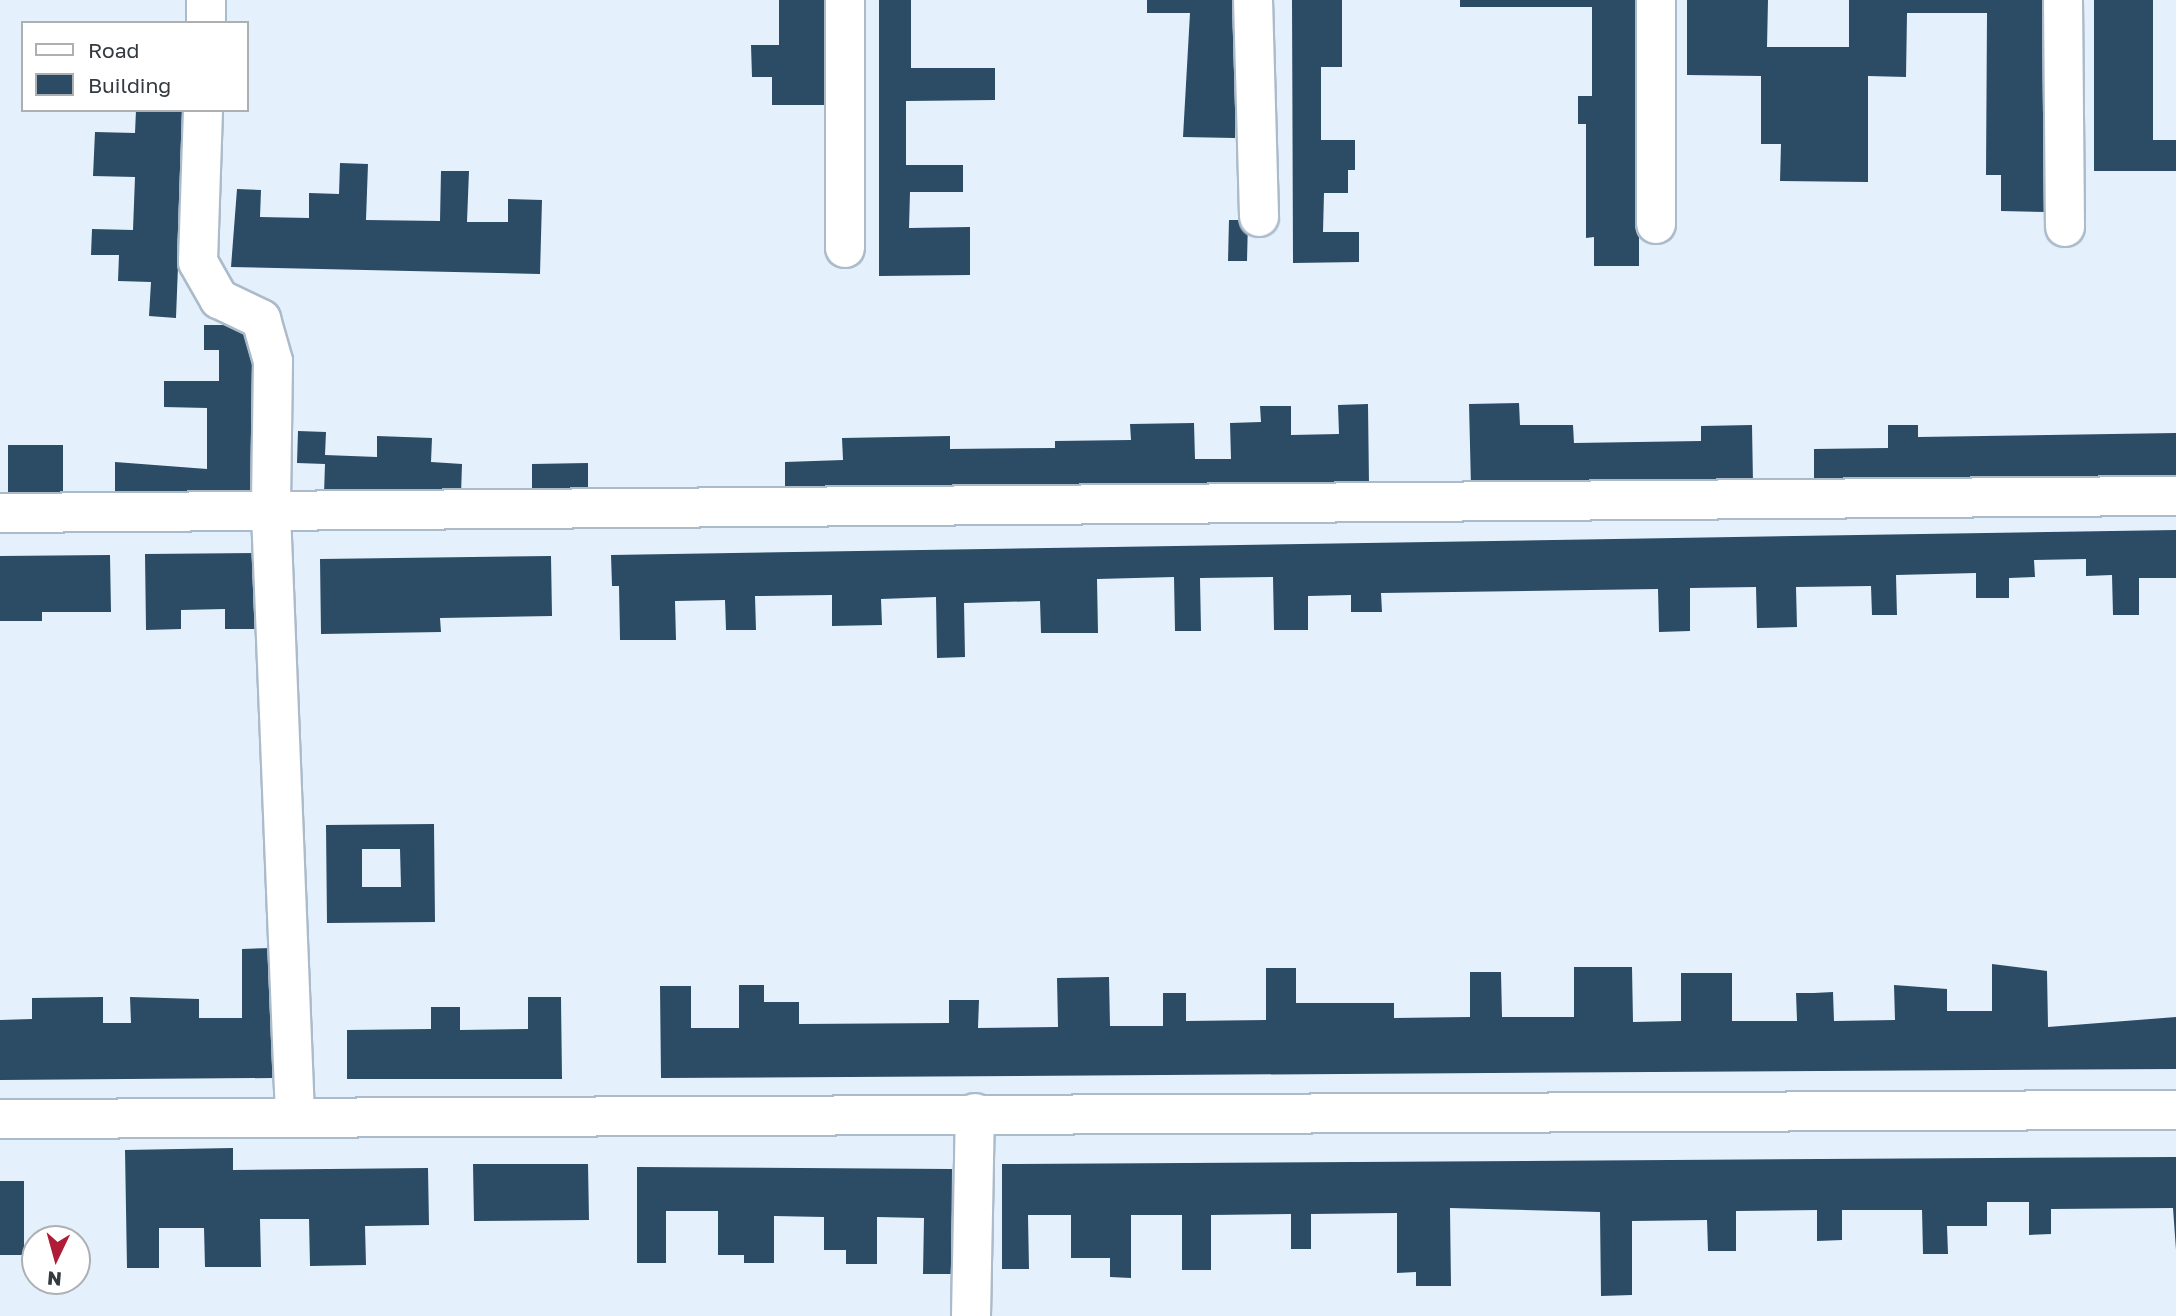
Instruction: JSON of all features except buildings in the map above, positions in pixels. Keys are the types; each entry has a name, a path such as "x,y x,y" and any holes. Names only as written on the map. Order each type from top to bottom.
{"street":[{"path":"206,0 206,21"},
{"path":"845,0 845,248"},
{"path":"1253,0 1259,217"},
{"path":"1656,0 1656,224"},
{"path":"2063,0 2065,227"},
{"path":"203,112 198,262 219,299 261,319 272,361 271,513 295,1116"},
{"path":"0,513 271,513 2176,496"},
{"path":"0,1119 2176,1110"},
{"path":"971,1316 975,1114"}]}
